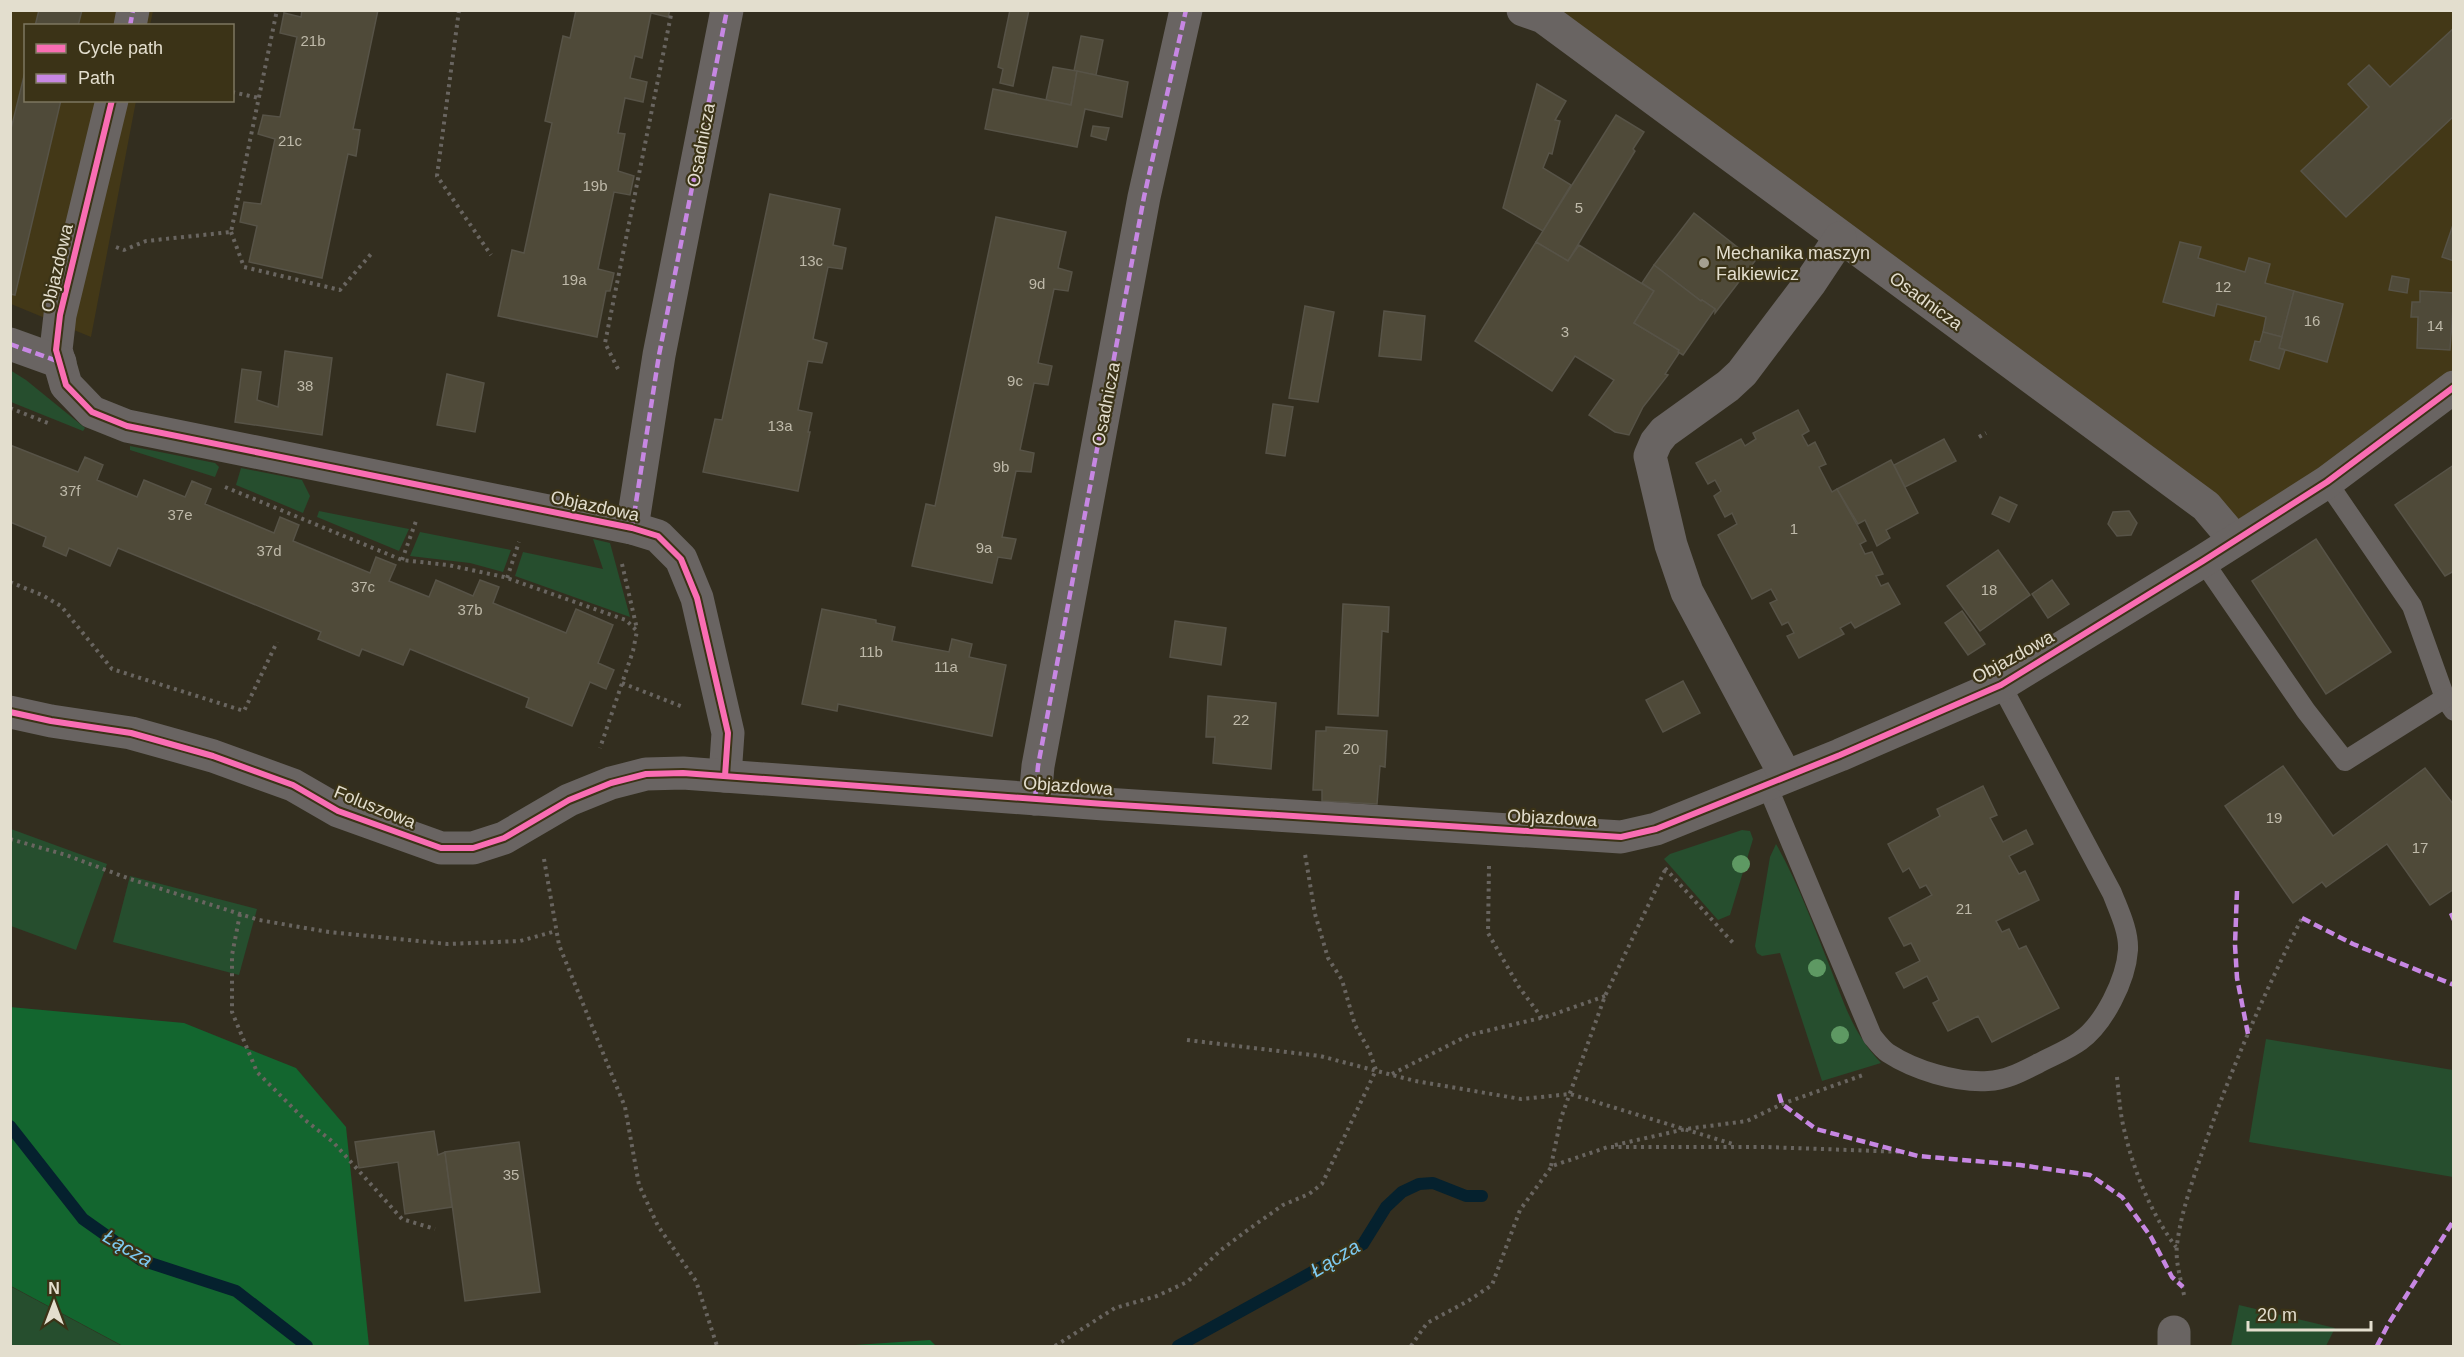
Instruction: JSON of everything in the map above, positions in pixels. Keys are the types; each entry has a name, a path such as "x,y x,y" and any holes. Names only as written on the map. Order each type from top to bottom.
{"street":[{"name":"Osadnicza","path":"632,528 659,355 727,10"},
{"name":"Osadnicza","path":"1035,799 1038,766 1144,197 1186,10"},
{"name":"Osadnicza","path":"1523,10 1543,17 2206,506 2234,539"},
{"name":"Objazdowa","path":"112,102 60,315 56,350 66,385 92,412 128,426 632,528 658,536 681,559 697,598 728,733 725,777 1622,837 1640,834 1839,754 2001,685 2327,482 2454,387"},
{"path":"1776,779 1687,592 1671,545 1651,469 1650,456 1656,442 1664,432 1728,386 1742,373 1810,283 1840,238"},
{"path":"10,344 60,362"},
{"name":"Foluszowa","path":"10,712 51,721 131,733 213,756 293,785 338,811 441,848 473,848 504,838 569,800 611,783 646,774 683,773 725,777"}],"lane":[{"path":"2203,561 2306,711 2345,761 2449,705 2412,606 2327,482"},
{"path":"1776,779 1872,1036 1886,1052 1905,1062 1963,1080 1988,1081 2013,1077 2080,1041 2100,1019 2117,992 2128,948 2125,929 2112,893 2001,685"}],"path":[{"path":"277,10 231,232 244,267 340,290 370,254"},
{"path":"459,10 437,176 491,255"},
{"path":"234,92 259,98"},
{"path":"112,246 124,250 146,241 231,232"},
{"path":"10,408 49,423"},
{"path":"1979,437 1986,433"},
{"path":"221,485 402,560 504,577 626,620 637,631 633,651 584,794"},
{"path":"10,582 42,595 61,606 112,669 244,711 277,642"},
{"path":"622,683 726,724"},
{"path":"1055,1347 1115,1308 1157,1296 1187,1282 1221,1250 1249,1229 1283,1205 1309,1194 1322,1184 1376,1070 1369,1050 1355,1025 1342,980 1328,958 1315,914 1303,842 1304,816"},
{"path":"537,820 559,945 625,1107 639,1185 658,1226 696,1281 717,1347"},
{"path":"1640,834 1651,853 1734,944"},
{"path":"10,839 66,855 130,879 259,920 329,932 447,944 520,941 556,931"},
{"path":"1489,855 1488,933 1519,987 1542,1018"},
{"path":"1411,1347 1427,1323 1492,1285 1520,1210 1551,1168 1561,1118 1605,996 1666,868"},
{"path":"240,914 232,955 232,1012 258,1072 305,1120 333,1142 402,1219 435,1229"},
{"path":"2178,1328 2176,1248 2188,1193 2217,1112 2279,962 2302,918"},
{"path":"1392,1075 1469,1035 1542,1018 1605,996"},
{"path":"1186,1040 1320,1056 1415,1081 1521,1099 1570,1094 1742,1146"},
{"path":"1551,1168 1608,1146 1686,1129 1747,1121 1827,1086 1905,1062"},
{"path":"2117,1077 2124,1132 2137,1173 2165,1232 2176,1248"},
{"path":"1608,1146 1742,1146 1904,1152"}],"shaded area":[{"path":"10,11 153,11 150,24 24,24 24,102 136,102 91,337 11,304"},
{"path":"1516,11 2453,11 2453,385 2238,534"}],"green space":[{"path":"10,370 26,380 85,428 83,431 11,402"},
{"path":"130,446 215,463 219,467 215,477 130,450"},
{"path":"241,468 302,480 310,496 303,513 236,485"},
{"path":"319,511 409,529 399,551 317,517"},
{"path":"420,532 511,550 503,572 470,563 410,556"},
{"path":"593,539 610,543 630,617 515,576 523,552 603,569"},
{"path":"11,829 107,864 76,950 11,926"},
{"path":"1742,830 1750,831 1753,839 1730,915 1718,920 1664,859 1670,854"},
{"path":"1776,844 1804,902 1849,1016 1862,1039 1881,1063 1822,1081 1780,953 1762,956 1757,953 1755,946 1770,857"},
{"path":"130,876 257,909 239,975 113,942"},
{"path":"10,1007 184,1023 296,1068 346,1127 369,1346 123,1346 11,1286"},
{"path":"2266,1039 2453,1070 2453,1177 2249,1142"},
{"path":"10,1286 122,1346 11,1346"},
{"path":"2239,1305 2335,1328 2326,1346 2231,1346"},
{"path":"930,1340 936,1346 840,1346"}],"building":[{"path":"39,10 82,10 78,24 36,24"},
{"path":"302,10 378,10 353,129 360,130 356,156 348,154 322,278 249,262 257,226 240,222 244,202 261,204 275,139 258,134 263,115 280,117 297,37 280,33 284,13 301,17"},
{"path":"576,10 670,10 668,17 651,13 642,58 635,56 630,78 647,82 643,102 625,98 618,133 625,134 618,171 634,176 630,195 614,192 598,269 614,273 610,291 606,291 597,337 498,316 512,250 524,253 552,123 545,121 563,36 570,38"},
{"path":"1010,10 1029,10 1013,86 1000,83 1003,69 998,67"},
{"path":"2454,28 2454,116 2346,217 2301,171 2369,107 2348,84 2369,65 2390,87"},
{"path":"1081,36 1103,40 1096,75 1074,71"},
{"path":"1053,67 1077,71 1071,105 1046,100"},
{"path":"1077,71 1128,82 1122,117 1085,109 1077,147 985,129 993,89 1071,105"},
{"path":"24,76 24,102 61,102 15,295 10,294 10,133"},
{"path":"1537,84 1566,101 1555,120 1560,121 1552,154 1549,153 1543,168 1571,185 1543,231 1503,208"},
{"path":"1616,115 1644,132 1633,149 1635,151 1568,261 1536,242"},
{"path":"1093,126 1109,128 1106,140 1091,136"},
{"path":"770,194 840,209 833,245 846,248 842,269 828,267 813,339 827,343 822,363 808,361 798,410 812,413 798,491 703,472 715,419 722,420"},
{"name":"Mechanika maszyn Falkiewicz","path":"1694,213 1755,261 1715,313 1715,309 1654,265"},
{"path":"996,217 1066,232 1058,268 1072,272 1068,291 1054,289 1038,363 1052,366 1048,385 1034,383 1020,450 1034,453 1031,472 1016,471 1002,537 1016,539 1011,559 998,557 992,583 912,566 926,504 935,506"},
{"path":"2454,222 2454,261 2442,257"},
{"path":"1536,242 1568,261 1579,245 1654,291 1634,323 1679,350 1679,353 1665,374 1668,375 1643,407 1629,435 1615,432 1589,415 1614,380 1575,356 1552,391 1475,341"},
{"path":"2180,242 2201,247 2198,258 2245,272 2249,258 2270,264 2265,283 2294,291 2282,337 2263,332 2266,317 2217,304 2214,316 2163,302"},
{"path":"1654,265 1715,309 1683,355 1678,352 1679,350 1634,323 1654,291 1642,283"},
{"path":"2392,276 2409,279 2407,293 2389,290"},
{"path":"2294,291 2343,304 2327,362 2279,348"},
{"path":"2420,291 2454,293 2450,350 2417,348 2418,317 2411,317 2412,302 2420,302"},
{"path":"1305,306 1334,312 1318,402 1289,398"},
{"path":"1384,311 1425,316 1421,360 1379,356"},
{"path":"2263,332 2282,337 2279,348 2285,350 2279,369 2250,360 2255,341 2260,342"},
{"path":"285,351 332,358 322,435 235,422 242,369 261,372 257,400 278,407"},
{"path":"447,374 484,383 475,432 437,425"},
{"path":"1273,404 1293,407 1285,456 1266,453"},
{"path":"1798,410 1809,431 1802,435 1808,446 1815,442 1826,464 1819,467 1832,492 1837,489 1866,541 1860,544 1865,554 1872,552 1883,574 1876,576 1881,586 1888,583 1900,604 1855,628 1851,622 1840,628 1844,634 1799,658 1787,636 1794,633 1788,622 1782,625 1770,603 1777,600 1771,589 1752,599 1718,535 1737,524 1732,513 1725,517 1714,496 1721,491 1715,480 1708,484 1696,463 1741,439 1745,446 1756,439 1753,433"},
{"path":"1944,439 1956,461 1905,487 1894,465"},
{"path":"10,445 78,472 85,457 103,465 97,480 137,497 144,480 185,497 192,481 211,489 205,504 274,533 280,517 299,525 293,541 370,573 376,557 396,565 389,581 429,597 436,580 473,596 480,580 499,587 493,603 566,633 576,609 613,625 598,663 614,670 606,689 590,682 572,726 526,707 529,698 410,649 403,665 362,649 359,656 318,639 321,632 118,548 110,566 69,548 66,556 43,546 46,537 10,522"},
{"path":"1891,460 1918,513 1886,530 1890,538 1877,546 1865,520 1858,524 1837,489"},
{"path":"2454,465 2454,571 2445,576 2395,505"},
{"path":"2000,497 2017,505 2009,522 1992,514"},
{"path":"2129,511 2137,523 2131,535 2117,536 2108,524 2113,512"},
{"path":"2316,539 2391,652 2326,694 2252,581"},
{"path":"1998,550 2030,595 1980,631 1947,586"},
{"path":"2052,580 2069,604 2048,618 2032,594"},
{"path":"1343,604 1389,607 1388,632 1382,631 1378,716 1338,714"},
{"path":"822,609 876,620 876,623 895,627 892,641 949,652 952,639 972,644 969,657 1006,665 992,736 838,704 837,711 802,704"},
{"path":"1962,611 1985,644 1968,655 1945,623"},
{"path":"1175,621 1226,628 1221,665 1170,657"},
{"path":"1683,681 1700,713 1663,732 1646,700"},
{"path":"1208,696 1276,703 1271,769 1213,763 1215,737 1206,737"},
{"path":"1326,727 1387,731 1385,767 1380,766 1377,804 1322,801 1322,790 1313,790 1316,731 1326,731"},
{"path":"2283,766 2333,836 2425,768 2454,805 2454,889 2430,905 2387,844 2326,887 2322,882 2293,903 2225,806"},
{"path":"1983,786 1997,815 1990,818 2003,842 2026,830 2033,844 2009,856 2019,874 2025,871 2039,900 1996,921 2002,932 2009,929 2019,949 2026,946 2059,1008 1992,1042 1978,1016 1948,1031 1933,1003 1939,1000 1927,976 1904,988 1896,973 1920,961 1911,943 1904,946 1889,918 1932,895 1926,885 1920,888 1909,868 1903,872 1888,844 1940,816 1937,809"},
{"path":"434,1131 438,1155 445,1152 452,1207 405,1214 398,1162 359,1168 355,1142"},
{"path":"519,1142 540,1292 465,1301 445,1152"}],"waterway":[{"name":"Łącza","path":"10,1126 83,1219 141,1260 236,1291 307,1346"},
{"name":"Łącza","path":"1178,1346 1363,1244 1386,1207 1402,1192 1419,1184 1433,1183 1466,1196 1482,1196"}],"marked path":[{"path":"130,24 133,10"},
{"path":"632,528 659,355 727,10"},
{"path":"1035,799 1038,766 1144,197 1186,10"},
{"path":"10,344 60,362"},
{"path":"2237,891 2235,945 2237,978 2248,1034"},
{"path":"2451,913 2454,920"},
{"path":"2302,918 2353,944 2454,985"},
{"path":"1779,1094 1782,1104 1816,1129 1918,1156 2020,1165 2090,1175 2122,1197 2151,1237 2172,1277 2183,1287"},
{"path":"2377,1346 2454,1220"}],"cycle path":[{"path":"112,102 60,315 56,350 66,385 92,412 127,426 632,528 658,536 681,559 697,598 728,733 725,776"},
{"path":"10,712 51,721 131,733 213,756 293,785 338,811 441,848 473,848 504,838 569,800 611,783 646,774 683,773 1104,804 1621,837 1656,829 1840,755 2001,685 2327,482 2454,387"}],"place":[{"name":"Mechanika maszyn Falkiewicz","path":"1704,263"}]}
